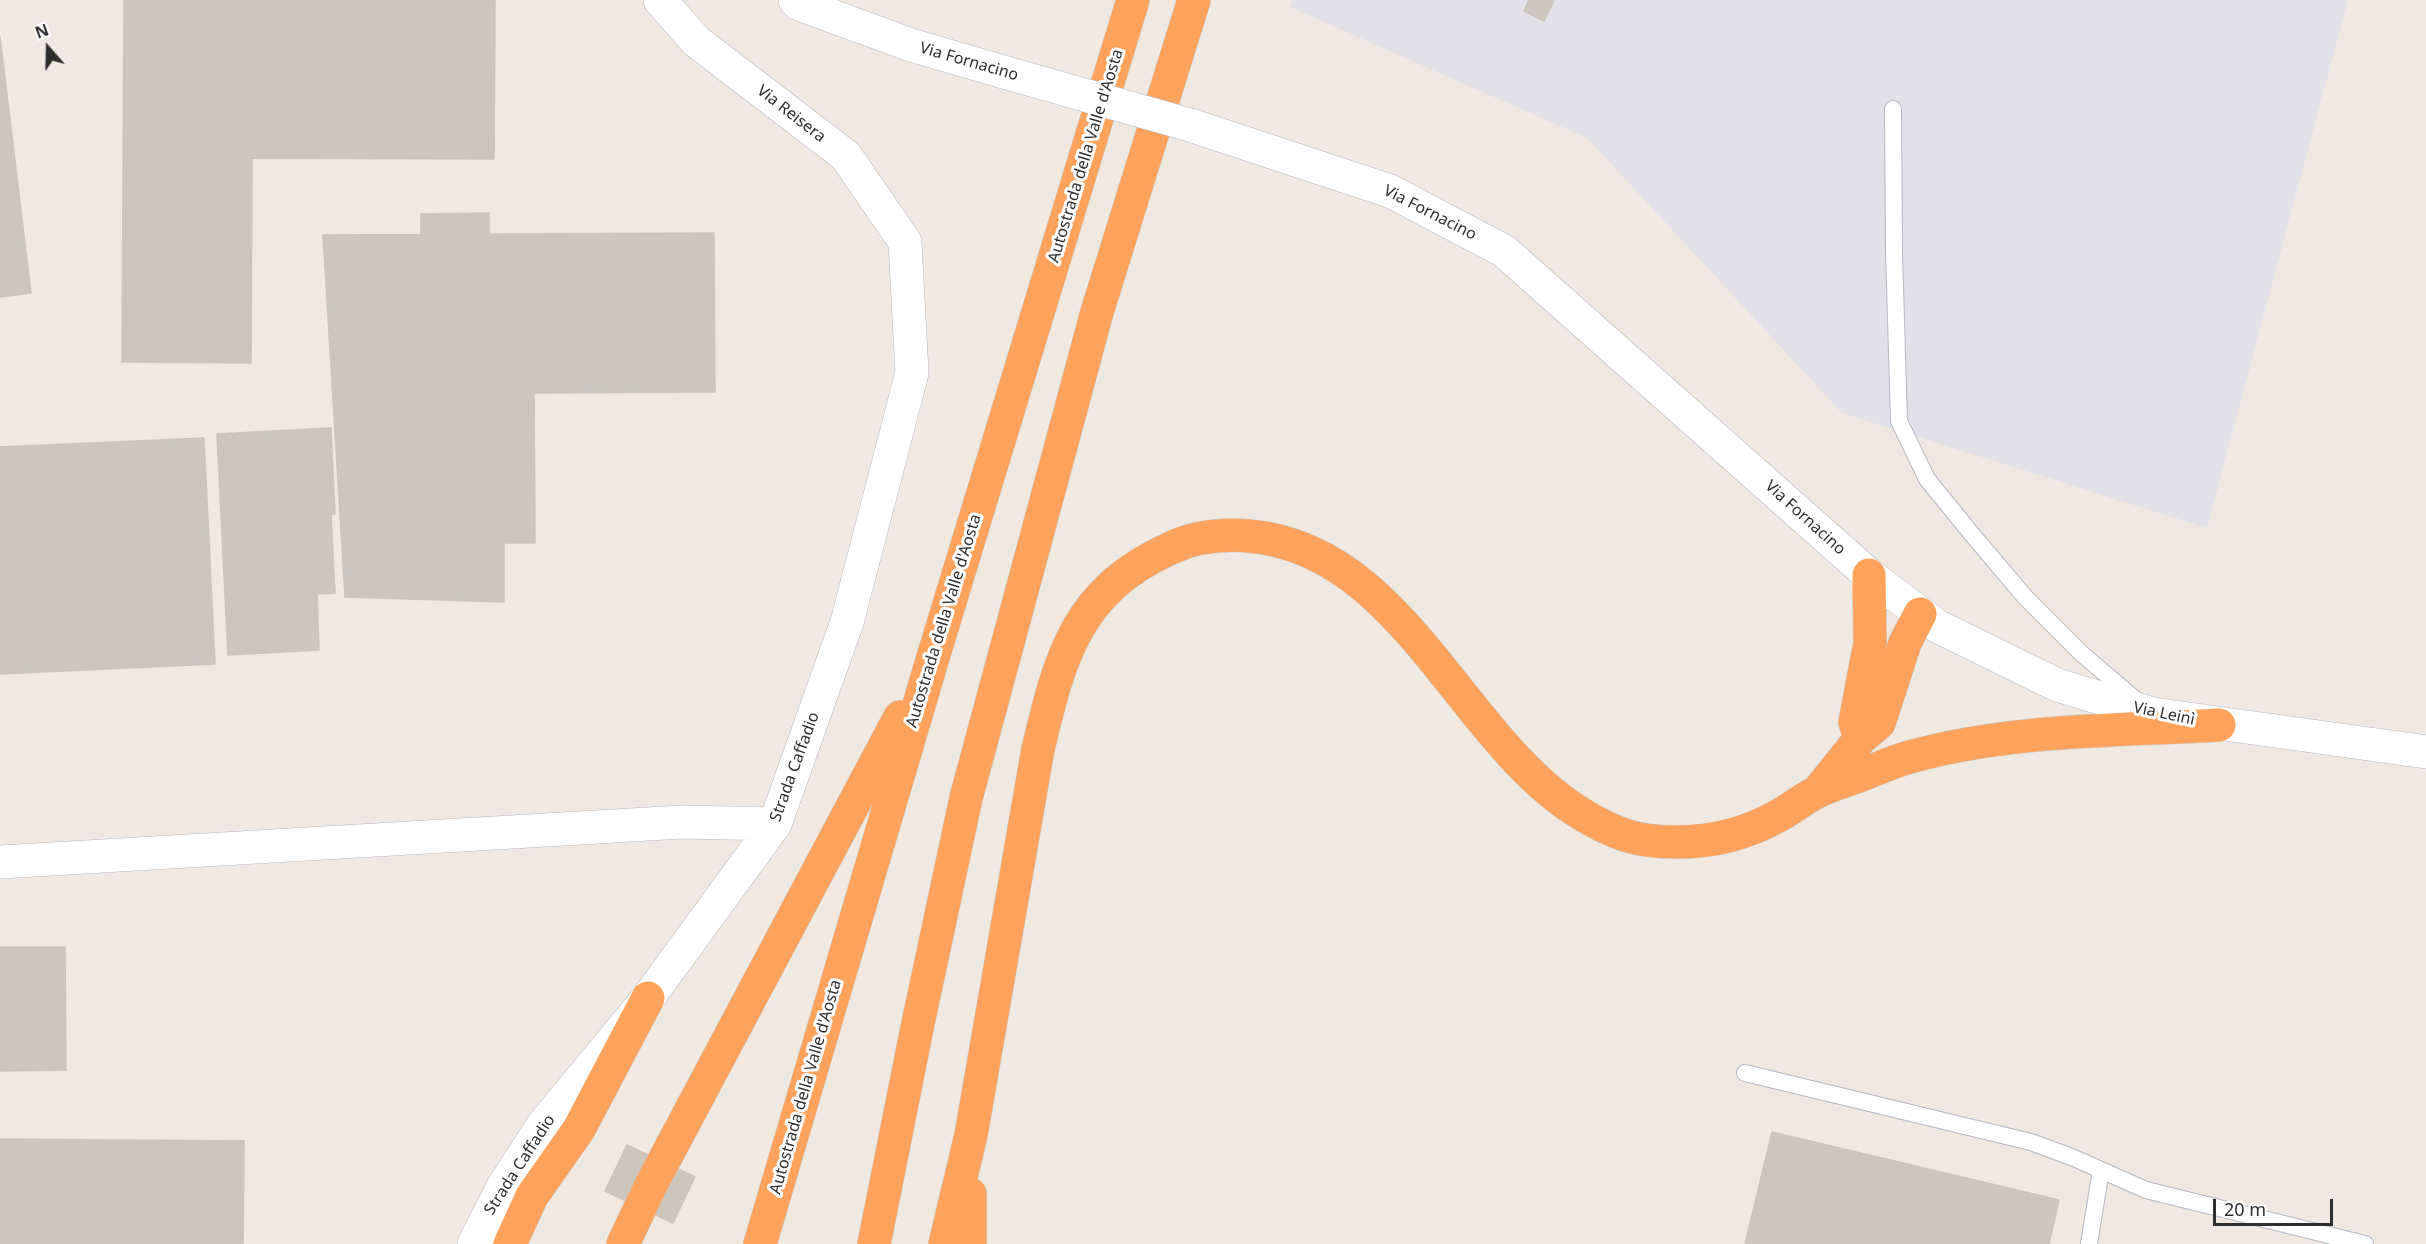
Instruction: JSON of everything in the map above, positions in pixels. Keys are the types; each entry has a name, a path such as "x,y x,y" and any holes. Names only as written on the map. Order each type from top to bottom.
{"highway":[{"name":"Autostrada della Valle d'Aosta","path":"760,1244 934,654 1133,0"},
{"path":"874,1244 966,798 1097,312 1194,0"},
{"path":"945,1244 971,1135 1038,749 1066,650 1086,613 1108,587 1150,557 1185,542 1233,535 1272,538 1315,553 1347,574 1389,610 1531,776 1565,805 1599,824 1641,840 1683,844 1730,837 1775,818 1818,792 1908,758 1978,741 2219,725"},
{"path":"1860,740 1855,722 1870,643 1869,575"},
{"path":"1818,792 1860,740 1879,723 1905,643 1920,614"},
{"path":"623,1244 652,1182 934,654"},
{"path":"510,1244 532,1196 555,1160 579,1129 648,998"},
{"path":"970,1244 971,1135"}],"street":[{"name":"Via Reisera","path":"660,0 696,41 846,156 905,242"},
{"name":"Via Fornacino","path":"795,0 799,4 911,45 1191,126 1390,191 1504,251 1869,575 1920,614"},
{"name":"Strada Caffadio","path":"474,1244 503,1187 543,1125 648,998 775,824 847,622 912,373 905,242"},
{"name":"Via Leinì","path":"1920,614 1937,626 2057,685 2153,714 2426,752"},
{"path":"0,862 682,822 775,824"}],"lane":[{"path":"1893,109 1899,420 1927,479 2018,589 2082,654 2153,714"},
{"path":"1745,1073 2031,1142 2146,1190 2365,1244"},
{"path":"2089,1244 2101,1170"}],"shaded area":[{"path":"1293,0 2348,0 2207,528 1842,413 1587,138 1290,7"}],"building":[{"path":"124,0 495,0 494,159 252,158 251,363 122,362"},
{"path":"1529,0 1554,1 1544,21 1524,11"},
{"path":"0,37 31,293 0,297"},
{"path":"489,213 489,234 421,234 421,214"},
{"path":"714,233 715,392 534,393 535,543 504,543 504,602 345,597 323,235"},
{"path":"331,428 335,514 331,514 335,593 317,594 319,650 228,655 217,434"},
{"path":"204,438 215,664 0,674 0,447"},
{"path":"0,947 65,947 66,1070 0,1071"},
{"path":"1772,1132 2059,1200 2049,1244 1745,1244"},
{"path":"0,1139 244,1141 243,1244 0,1244"},
{"path":"627,1145 695,1177 673,1223 605,1191"}]}
